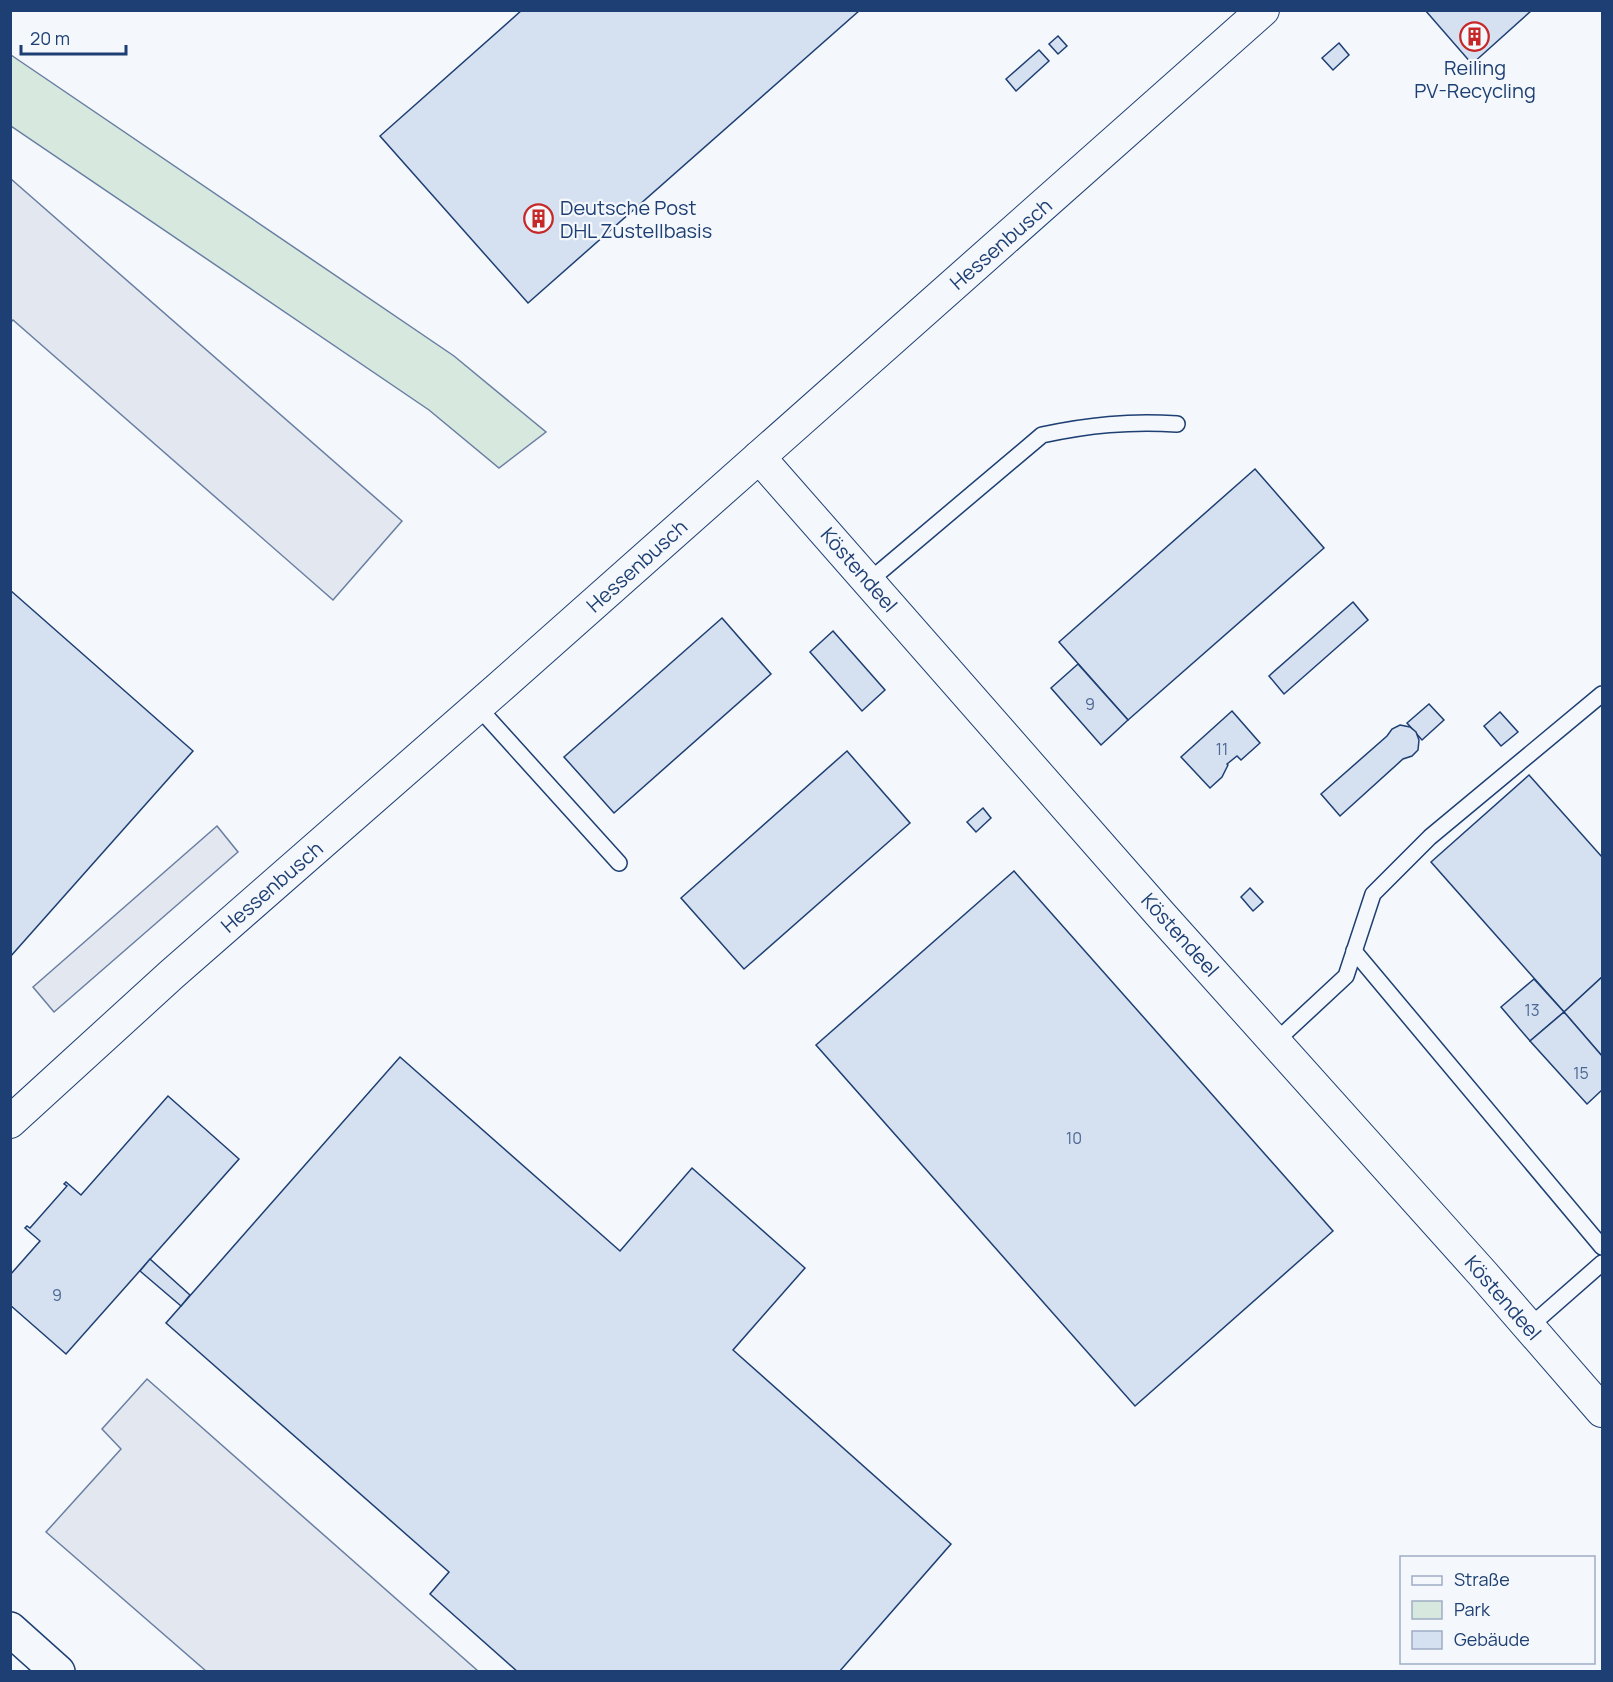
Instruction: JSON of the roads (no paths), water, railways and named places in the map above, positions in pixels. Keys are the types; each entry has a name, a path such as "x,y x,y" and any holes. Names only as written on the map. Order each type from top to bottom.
{"street":[{"name":"Hessenbusch","path":"10,1122 171,975 478,707 1263,10"},
{"name":"Köstendeel","path":"759,457 1602,1411"},
{"path":"10,1629 58,1671"}],"lane":[{"path":"869,581 1042,435 1074,428 1130,422 1177,424"},
{"path":"1275,1042 1346,976 1373,894 1430,837 1602,694"},
{"path":"478,707 619,863"},
{"path":"1354,951 1602,1246"},
{"path":"1529,1327 1602,1263"}],"place":[{"name":"Reiling PV-Recycling","path":"1475,37"},
{"name":"Deutsche Post DHL Zustellbasis","path":"539,219"}]}
